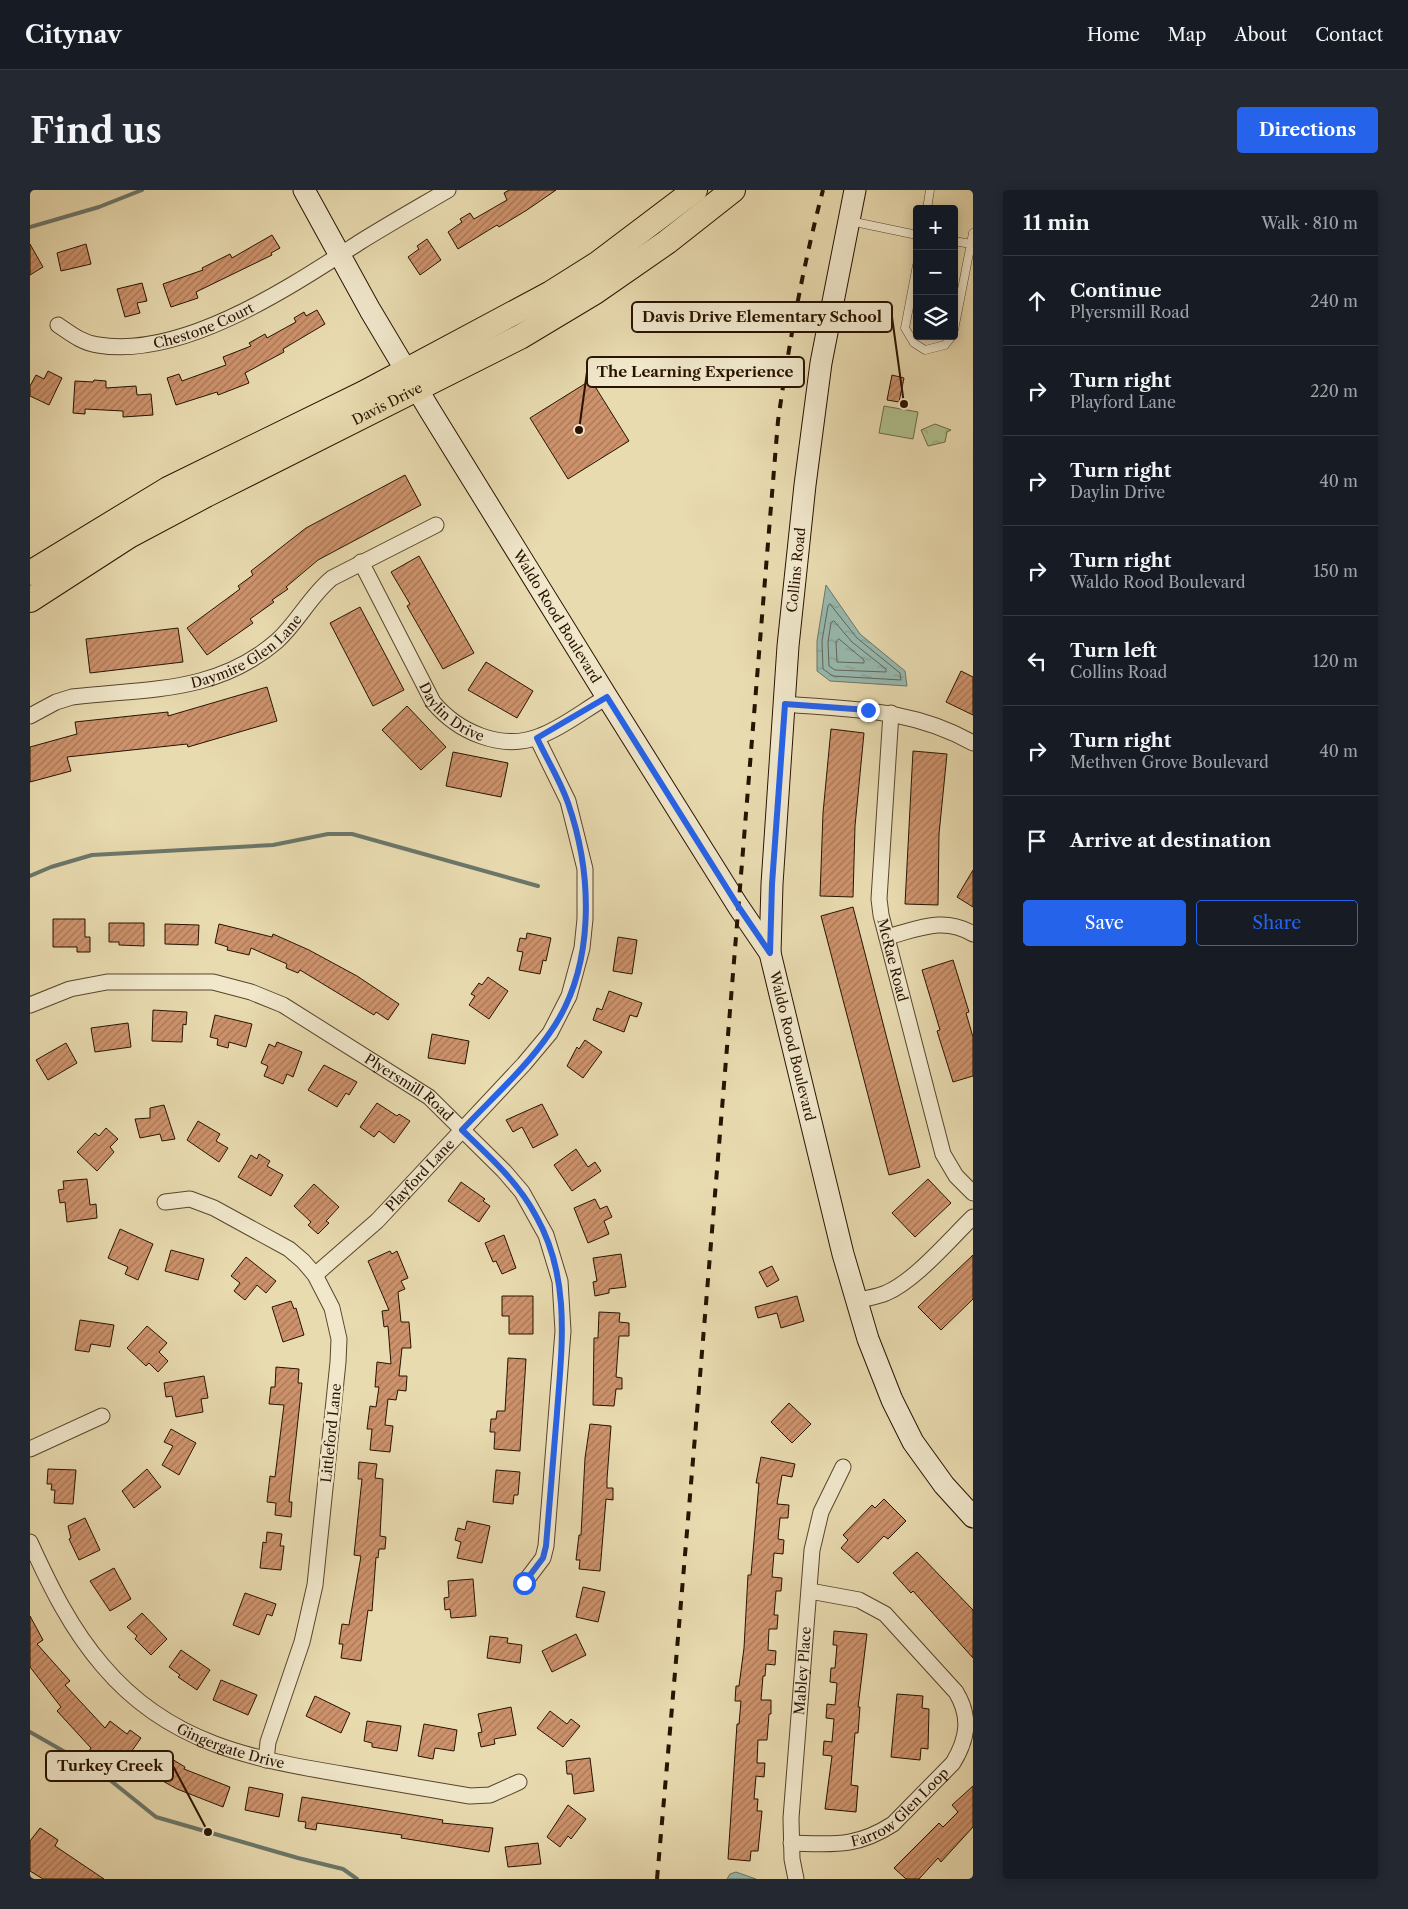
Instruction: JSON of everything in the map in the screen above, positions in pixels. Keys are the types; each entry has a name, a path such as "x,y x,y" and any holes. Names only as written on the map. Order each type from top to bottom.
{"main road":[{"name":"Davis Drive","path":"30,600 129,536 412,378 551,293 597,264 695,190"},
{"name":"Davis Drive","path":"30,573 168,489 364,393 412,378 520,337 595,292 667,242 733,190"}],"street":[{"name":"Waldo Rood Boulevard","path":"304,190 370,310 607,697 738,906 770,953 856,1301 868,1339 892,1400 913,1442 944,1485 973,1517"},
{"name":"Chestone Court","path":"58,325 82,341 110,347 160,343 189,336 216,324 311,274 448,190"},
{"name":"Collins Road","path":"770,953 772,875 788,646 816,401 830,310 855,190"},
{"name":"Daymire Glen Lane","path":"30,716 72,697 174,688 199,683 240,667 277,640 324,584 361,562 436,525"},
{"name":"Daylin Drive","path":"361,562 424,689 442,714 467,731 499,740 537,738 607,697"},
{"path":"785,704 891,713 930,722 973,743"},
{"name":"McRae Road","path":"891,713 879,899 887,938 943,1154 956,1176 973,1193"},
{"name":"Playford Lane","path":"315,1275 377,1221 462,1130 550,1033 569,996 582,948 586,892 580,844 568,801 537,738"},
{"path":"887,938 939,924 954,925 973,934"},
{"name":"Plyersmill Road","path":"30,1005 70,989 107,982 213,982 251,992 283,1005 429,1097 504,1171 522,1192 546,1235 560,1281 563,1330 546,1546 543,1558 524,1583"},
{"name":"Littleford Lane","path":"165,1202 190,1200 214,1208 289,1249 315,1275 332,1308 339,1339 319,1558 302,1642 268,1742 266,1760"},
{"path":"856,1301 896,1288 973,1217"},
{"path":"30,1449 102,1416"},
{"name":"Mabley Place","path":"796,1879 793,1872 791,1818 816,1531 821,1512 843,1467"},
{"name":"Gingergate Drive","path":"30,1542 68,1618 87,1646 120,1684 158,1714 186,1731 232,1752 266,1760 470,1796 490,1795 519,1782"},
{"name":"Farrow Glen Loop","path":"791,1843 846,1844 870,1838 881,1832 893,1824 953,1763 960,1751 967,1727 962,1703 956,1692 885,1614 859,1600 810,1591"}],"lane":[{"path":"928,205 930,190"},
{"path":"848,221 913,234"},
{"path":"958,310 973,233"},
{"path":"958,242 971,244"},
{"path":"913,286 905,328 914,344 925,350 945,345 949,340"}],"green space":[{"path":"884,406 918,412 913,439 879,433"},
{"path":"935,424 951,430 947,432 945,442 928,446 921,430"}],"water":[{"path":"826,585 860,634 905,671 907,686 830,681 817,671 817,641"},
{"path":"736,1872 756,1879 727,1879 730,1874"}],"building":[{"path":"509,190 556,190 499,227 497,225 458,249 448,232 462,222 460,219 470,213 474,219 507,200 504,193"},
{"path":"272,235 280,248 271,253 272,255 196,292 198,298 171,307 163,284 203,270 202,268 230,254 232,258"},
{"path":"427,239 441,260 420,275 408,257 419,249 417,246"},
{"path":"30,244 43,267 30,275"},
{"path":"86,244 91,264 61,271 57,253"},
{"path":"142,283 147,301 137,303 140,313 125,317 117,289"},
{"path":"317,310 325,324 283,349 284,352 245,373 249,383 218,395 217,392 176,405 167,378 179,374 182,381 226,365 223,357 251,346 249,343 265,334 267,338 296,322 294,318 304,312 306,316"},
{"path":"48,371 62,378 49,405 30,396 30,386 36,375 44,379"},
{"path":"892,375 904,378 899,402 887,400"},
{"path":"94,380 106,381 106,388 136,386 137,395 151,394 153,415 123,417 123,411 85,409 85,414 73,413 75,381 93,382"},
{"path":"591,380 629,441 568,479 530,418"},
{"path":"405,475 421,505 318,560 286,587 288,589 272,600 274,602 250,619 253,623 207,655 187,628 240,589 238,586 253,575 251,571 306,528"},
{"path":"419,556 474,653 443,669 407,606 410,604 391,572"},
{"path":"360,607 404,690 373,706 330,623"},
{"path":"178,628 183,662 90,673 86,639"},
{"path":"486,662 533,691 517,718 468,690"},
{"path":"961,671 973,677 973,715 946,702"},
{"path":"267,687 277,721 188,747 187,744 67,757 71,771 30,782 30,747 77,734 75,722 168,712 168,716"},
{"path":"407,706 446,747 421,770 382,730"},
{"path":"831,729 864,733 855,826 853,897 820,896 823,813"},
{"path":"913,751 947,754 939,834 938,905 905,904"},
{"path":"453,752 508,763 501,797 446,786"},
{"path":"973,870 973,907 957,897"},
{"path":"853,907 920,1167 889,1175 821,916"},
{"path":"53,919 85,919 85,937 90,937 90,952 77,952 77,947 53,947"},
{"path":"109,923 144,923 144,946 119,945 119,942 109,942"},
{"path":"165,924 199,925 198,945 165,944"},
{"path":"219,924 272,937 273,934 309,950 357,976 399,1004 388,1020 376,1012 374,1015 300,970 298,973 286,968 287,964 251,948 249,955 227,950 228,947 215,943"},
{"path":"527,933 551,938 546,961 543,960 540,974 519,970 523,952 517,951 520,938 526,939"},
{"path":"618,937 637,940 632,974 613,971"},
{"path":"953,960 969,1012 966,1013 973,1037 973,1076 953,1082 937,1031 940,1030 922,970"},
{"path":"488,977 508,991 489,1019 469,1005 475,996 471,994 479,983 482,985"},
{"path":"609,991 642,1003 637,1017 630,1015 624,1032 593,1020 597,1008 602,1010"},
{"path":"153,1010 187,1012 186,1025 183,1024 182,1042 152,1041"},
{"path":"215,1015 252,1024 246,1047 229,1042 228,1048 217,1045 218,1039 210,1037"},
{"path":"128,1023 131,1047 95,1052 91,1028"},
{"path":"432,1034 469,1041 465,1064 428,1058"},
{"path":"585,1040 602,1052 583,1078 567,1066 577,1047 579,1049"},
{"path":"277,1042 302,1052 293,1077 287,1074 283,1084 264,1076 268,1066 261,1063 269,1044 275,1047"},
{"path":"66,1043 77,1063 48,1080 36,1060"},
{"path":"324,1065 357,1082 349,1095 346,1093 337,1107 308,1090"},
{"path":"377,1103 397,1116 399,1114 410,1121 394,1143 379,1131 374,1137 360,1127"},
{"path":"542,1104 558,1135 533,1148 522,1127 513,1132 506,1120"},
{"path":"164,1105 175,1139 162,1141 160,1134 140,1138 135,1119 150,1118 150,1108"},
{"path":"198,1121 220,1134 216,1141 228,1148 219,1162 187,1140"},
{"path":"106,1128 118,1139 110,1147 114,1152 97,1171 77,1152 95,1133 99,1136"},
{"path":"576,1149 588,1167 595,1162 601,1171 572,1191 554,1165"},
{"path":"259,1154 270,1161 267,1166 283,1175 271,1196 238,1177 251,1155 257,1159"},
{"path":"87,1179 90,1205 96,1204 97,1218 67,1222 65,1202 60,1203 58,1190 64,1189 63,1181"},
{"path":"928,1179 951,1203 915,1237 892,1213"},
{"path":"461,1182 485,1199 483,1201 490,1206 479,1222 448,1201"},
{"path":"314,1184 339,1207 326,1221 329,1223 318,1234 308,1225 311,1222 294,1206"},
{"path":"595,1199 600,1209 607,1206 612,1217 604,1221 609,1234 588,1243 574,1208"},
{"path":"120,1229 153,1244 138,1280 125,1274 128,1267 108,1258"},
{"path":"504,1235 516,1268 502,1274 496,1261 493,1262 485,1243"},
{"path":"171,1250 204,1259 198,1280 165,1271"},
{"path":"390,1251 392,1254 397,1251 408,1278 401,1281 405,1289 398,1292 401,1322 409,1322 411,1348 402,1348 399,1376 407,1376 406,1391 398,1390 396,1400 388,1399 385,1425 393,1426 390,1452 370,1450 372,1429 367,1429 370,1406 376,1407 379,1387 375,1387 377,1362 391,1364 388,1326 384,1327 382,1311 389,1310 368,1261"},
{"path":"621,1254 626,1287 609,1289 609,1293 595,1296 593,1282 597,1281 593,1258"},
{"path":"973,1255 973,1299 941,1330 918,1307"},
{"path":"246,1257 276,1281 266,1293 257,1285 245,1300 234,1291 240,1283 231,1276"},
{"path":"772,1266 779,1280 767,1287 759,1272"},
{"path":"502,1296 533,1296 533,1334 509,1334 509,1316 502,1316"},
{"path":"797,1296 804,1321 781,1328 777,1313 758,1318 755,1307"},
{"path":"291,1301 294,1309 296,1308 304,1335 283,1342 272,1307"},
{"path":"599,1312 620,1313 619,1322 629,1323 629,1336 619,1336 616,1377 622,1378 622,1389 616,1389 614,1406 593,1405 594,1338 598,1338"},
{"path":"80,1320 114,1325 110,1347 91,1344 89,1352 75,1350"},
{"path":"147,1326 167,1343 159,1352 168,1361 158,1372 149,1363 146,1366 127,1348"},
{"path":"508,1358 526,1359 520,1451 494,1449 495,1432 490,1432 491,1419 496,1419 497,1411 505,1411"},
{"path":"276,1367 299,1369 298,1383 302,1383 289,1502 292,1502 291,1517 275,1515 276,1503 267,1502 270,1476 275,1477 284,1405 269,1404 271,1387 275,1387"},
{"path":"204,1376 208,1398 201,1399 203,1412 176,1417 172,1396 166,1397 164,1383"},
{"path":"789,1403 811,1424 792,1443 771,1422"},
{"path":"590,1424 611,1426 607,1488 613,1488 613,1500 606,1499 600,1571 579,1569 580,1560 576,1560 579,1535 581,1535 585,1458"},
{"path":"171,1429 196,1443 179,1475 162,1465 173,1446 164,1442"},
{"path":"761,1457 795,1464 792,1477 782,1475 777,1504 789,1505 788,1518 780,1518 778,1539 784,1540 783,1554 774,1553 772,1577 782,1578 781,1591 776,1591 774,1615 778,1615 777,1629 769,1629 768,1650 776,1651 775,1665 766,1664 765,1676 763,1676 761,1700 771,1700 771,1714 769,1714 767,1740 758,1740 757,1763 765,1763 764,1777 756,1776 754,1799 758,1799 757,1811 762,1811 758,1851 751,1851 750,1861 728,1859 737,1724 739,1724 741,1701 735,1701 736,1686 739,1686 744,1648 748,1575 751,1575 759,1483 756,1483"},
{"path":"359,1462 377,1464 375,1478 383,1479 380,1536 386,1537 385,1549 379,1549 378,1558 376,1557 372,1611 368,1610 361,1661 341,1658 343,1644 339,1644 342,1624 349,1625 361,1556 354,1555 362,1479 358,1479"},
{"path":"48,1469 76,1470 73,1504 54,1503 55,1490 51,1490 52,1484 47,1484"},
{"path":"147,1469 161,1487 134,1508 122,1491"},
{"path":"496,1470 520,1472 518,1495 514,1495 513,1504 493,1502"},
{"path":"884,1499 906,1521 888,1539 884,1536 858,1563 841,1548 848,1540 843,1535 872,1505 875,1508"},
{"path":"85,1518 100,1550 79,1560 69,1539 71,1538 68,1526"},
{"path":"467,1521 490,1526 482,1563 457,1558 461,1542 455,1540 458,1528 465,1530"},
{"path":"267,1532 282,1534 280,1546 284,1546 281,1570 260,1568 263,1542 266,1543"},
{"path":"917,1552 973,1610 973,1658 913,1591 911,1593 893,1573"},
{"path":"114,1568 131,1599 110,1611 90,1581"},
{"path":"473,1579 476,1616 451,1618 450,1609 445,1610 444,1598 449,1597 448,1581"},
{"path":"583,1587 605,1592 598,1622 576,1617"},
{"path":"245,1593 276,1604 272,1616 267,1614 259,1635 233,1625"},
{"path":"142,1613 167,1639 151,1655 135,1639 137,1636 127,1627"},
{"path":"30,1616 43,1640 37,1644 70,1681 65,1685 105,1728 110,1721 127,1734 130,1730 141,1738 121,1766 106,1755 102,1761 89,1751 91,1748 57,1711 61,1707 30,1667"},
{"path":"834,1631 867,1634 858,1707 860,1707 858,1733 855,1733 851,1785 858,1786 856,1812 825,1809 832,1756 823,1755 824,1741 832,1742 834,1719 826,1718 827,1704 835,1705 837,1683 830,1682 831,1668 835,1668 837,1645 833,1645"},
{"path":"576,1634 586,1655 552,1672 542,1651"},
{"path":"490,1636 508,1638 507,1643 522,1645 520,1663 487,1658"},
{"path":"181,1650 210,1670 197,1690 178,1677 180,1675 169,1667"},
{"path":"221,1680 257,1695 248,1715 213,1700"},
{"path":"897,1694 923,1696 922,1708 929,1709 928,1749 921,1748 920,1760 891,1757"},
{"path":"315,1696 350,1713 341,1733 306,1716"},
{"path":"511,1707 516,1735 494,1739 495,1744 481,1747 478,1733 482,1732 478,1714"},
{"path":"550,1711 567,1724 571,1719 580,1726 563,1747 537,1728"},
{"path":"367,1721 401,1726 397,1751 372,1747 372,1743 364,1741"},
{"path":"424,1724 457,1730 454,1751 435,1748 433,1759 418,1756"},
{"path":"153,1753 165,1760 167,1756 185,1767 184,1769 230,1787 223,1807 177,1789 143,1770"},
{"path":"590,1758 594,1791 574,1794 572,1774 567,1774 566,1761"},
{"path":"973,1786 973,1827 941,1862 938,1858 919,1879 906,1879 894,1868 939,1823 943,1827 958,1812 952,1805"},
{"path":"249,1787 283,1794 279,1817 245,1810"},
{"path":"302,1797 443,1820 442,1823 493,1828 489,1852 401,1838 402,1835 317,1823 316,1830 305,1828 306,1822 298,1821"},
{"path":"568,1805 586,1819 571,1839 568,1836 560,1847 547,1837"},
{"path":"40,1828 58,1840 55,1846 104,1879 43,1879 30,1871 30,1841"},
{"path":"538,1843 541,1864 508,1867 505,1847"}],"waterway":[{"path":"30,227 99,207 142,190"},
{"path":"30,876 51,867 92,855 273,845 328,834 352,834 538,886"},
{"path":"30,1732 100,1772 156,1817 343,1869 357,1879"}],"railway":[{"path":"657,1879 704,1332 778,421 797,305 823,190"}],"place":[{"name":"Davis Drive Elementary School","path":"904,404"},
{"name":"The Learning Experience","path":"579,430"},
{"name":"Turkey Creek","path":"208,1832"}],"route":[{"path":"524,1583 543,1558 546,1546 563,1330 560,1281 554,1256 546,1235 522,1192 504,1171 462,1130 524,1064 550,1033 569,996 577,973 582,948 586,919 586,892 580,844 568,801 537,738 607,697 738,906 770,953 772,884 785,704 868,710"}]}
